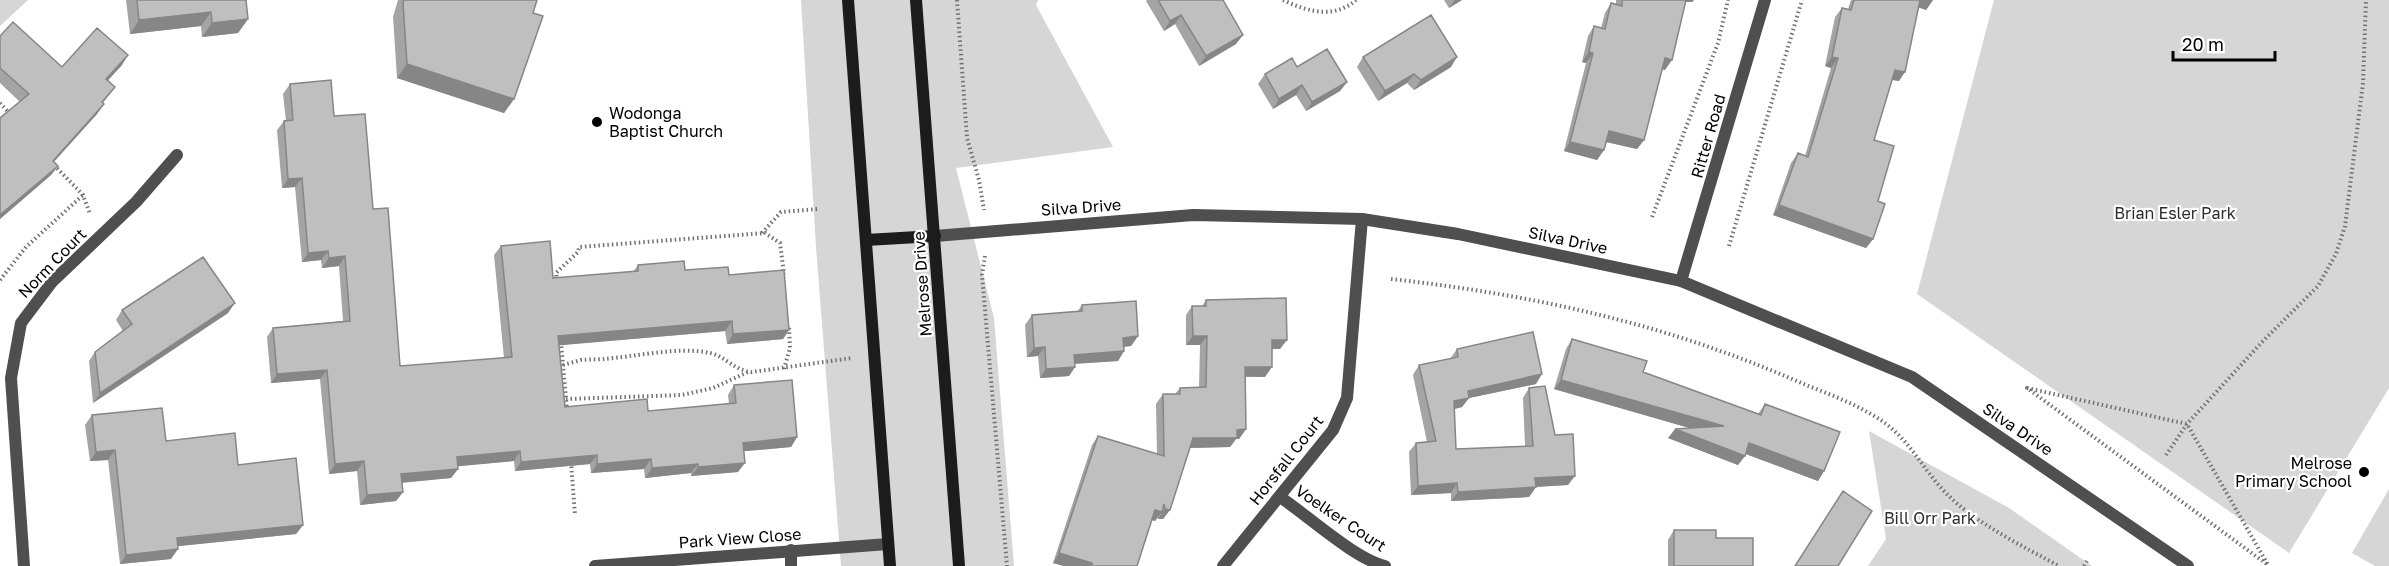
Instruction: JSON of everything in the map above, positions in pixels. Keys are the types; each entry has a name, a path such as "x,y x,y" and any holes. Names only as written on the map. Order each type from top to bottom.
{"main road":[{"path":"848,0 890,566"},
{"name":"Melrose Drive","path":"916,0 959,566"},
{"name":"Silva Drive","path":"866,240 935,236"}],"street":[{"name":"Ritter Road","path":"1681,281 1765,0"},
{"name":"Norm Court","path":"24,566 11,378 21,323 40,296 136,202 177,155"},
{"name":"Silva Drive","path":"935,236 1193,215 1362,219 1458,234 1681,281 1912,377 2188,566"},
{"name":"Horsfall Court","path":"1223,566 1333,430 1347,398 1362,219"},
{"name":"Voelker Court","path":"1280,497 1376,564 1385,566"},
{"name":"Park View Close","path":"595,566 888,544"},
{"path":"791,550 791,566"}],"path":[{"path":"957,0 967,138 980,180 987,230 982,275 1007,566"},
{"path":"1283,0 1322,14 1347,8 1356,0"},
{"path":"1652,217 1718,43 1728,0"},
{"path":"1730,246 1802,0"},
{"path":"2166,455 2187,424 2263,341 2318,286 2336,254 2345,226 2363,83 2366,0"},
{"path":"0,103 15,121"},
{"path":"46,157 83,195 99,237"},
{"path":"0,280 26,247 83,195"},
{"path":"761,233 781,212 818,209"},
{"path":"557,284 556,273 578,252 579,247 761,233 769,234 780,243 785,280"},
{"path":"1391,279 1483,289 1626,320 1771,370 1858,408 1885,423 1907,443 1948,496 2006,537 2059,566"},
{"path":"784,369 790,348 789,323"},
{"path":"561,330 567,422"},
{"path":"563,365 596,358 694,352 715,355 740,369 752,372"},
{"path":"566,399 682,395 713,388 740,374 784,369 826,360 874,357"},
{"path":"2027,388 2187,424 2268,566 2027,388"},
{"path":"570,457 575,515"},
{"path":"2084,566 2087,561"}],"green space":[{"path":"0,0 28,0 0,26"},
{"path":"801,0 1038,0 1036,5 1113,147 956,168 994,318 1014,566 841,566 816,247"},
{"name":"Brian Esler Park","path":"1994,0 2389,0 2389,388 2289,553 1917,294"},
{"name":"Bill Orr Park","path":"1869,431 2009,508 2092,566 1868,566 1886,539"},
{"path":"2389,489 2389,566 2375,566 2352,553"}],"building":[{"path":"137,0 246,0 248,19 212,23 211,12 139,20"},
{"path":"404,0 537,0 533,13 543,16 514,99 407,64"},
{"path":"1158,0 1223,0 1243,35 1206,56 1181,15 1170,21"},
{"path":"1622,0 1686,0 1672,60 1665,58 1644,140 1609,131 1604,150 1570,142 1593,53 1589,52 1594,26 1605,29 1611,3 1622,6"},
{"path":"1854,0 1920,0 1905,72 1895,70 1874,140 1894,146 1878,201 1885,204 1873,239 1779,205 1798,153 1808,157 1838,58 1832,57 1842,8 1851,10"},
{"path":"1431,15 1457,57 1421,80 1414,74 1385,91 1363,57"},
{"path":"13,22 62,67 97,28 128,55 106,79 115,87 102,102 104,104 53,161 58,166 0,215 0,118 29,94 0,68 0,36"},
{"path":"1327,49 1347,82 1312,102 1302,85 1279,99 1265,74 1292,58 1297,67"},
{"path":"331,80 334,116 365,114 373,209 388,208 400,366 512,357 501,246 550,241 553,278 638,271 638,265 684,261 685,270 728,267 729,275 784,270 789,330 733,334 732,321 558,336 565,407 647,399 648,411 736,403 734,385 792,380 797,437 743,443 745,463 698,467 698,464 652,468 651,459 597,464 597,455 521,462 520,451 457,457 458,469 401,474 403,492 367,495 364,461 335,464 327,370 277,374 273,328 350,321 345,256 329,258 328,251 308,253 302,178 288,179 284,121 293,120 290,84"},
{"path":"203,257 235,303 100,393 95,352 132,324 122,310"},
{"path":"1286,298 1287,340 1272,340 1272,367 1245,367 1246,429 1237,430 1237,438 1193,438 1170,510 1165,509 1164,504 1162,512 1155,510 1137,566 1092,566 1092,563 1059,553 1098,436 1164,456 1163,394 1180,394 1180,388 1206,387 1207,336 1193,336 1192,306 1206,306 1206,300"},
{"path":"1136,301 1138,336 1123,338 1124,351 1074,355 1075,367 1046,369 1045,347 1034,348 1032,315 1082,311 1082,305"},
{"path":"1533,332 1542,374 1468,391 1469,398 1454,401 1456,449 1533,446 1529,388 1545,386 1555,435 1573,434 1575,476 1535,478 1536,487 1458,492 1457,483 1418,486 1416,443 1436,441 1419,365 1458,357 1457,349"},
{"path":"1572,339 1647,361 1643,372 1761,415 1765,404 1840,432 1824,471 1749,443 1745,456 1675,429 1724,426 1561,380"},
{"path":"162,408 166,441 235,433 238,465 296,458 303,525 177,538 178,549 126,555 115,450 96,452 92,415"},
{"path":"1843,491 1872,511 1838,566 1795,566"},
{"path":"1674,530 1716,530 1716,538 1753,538 1753,566 1674,566"}],"place":[{"name":"Wodonga Baptist Church","path":"597,122"},
{"name":"Melrose Primary School","path":"2364,472"}]}
